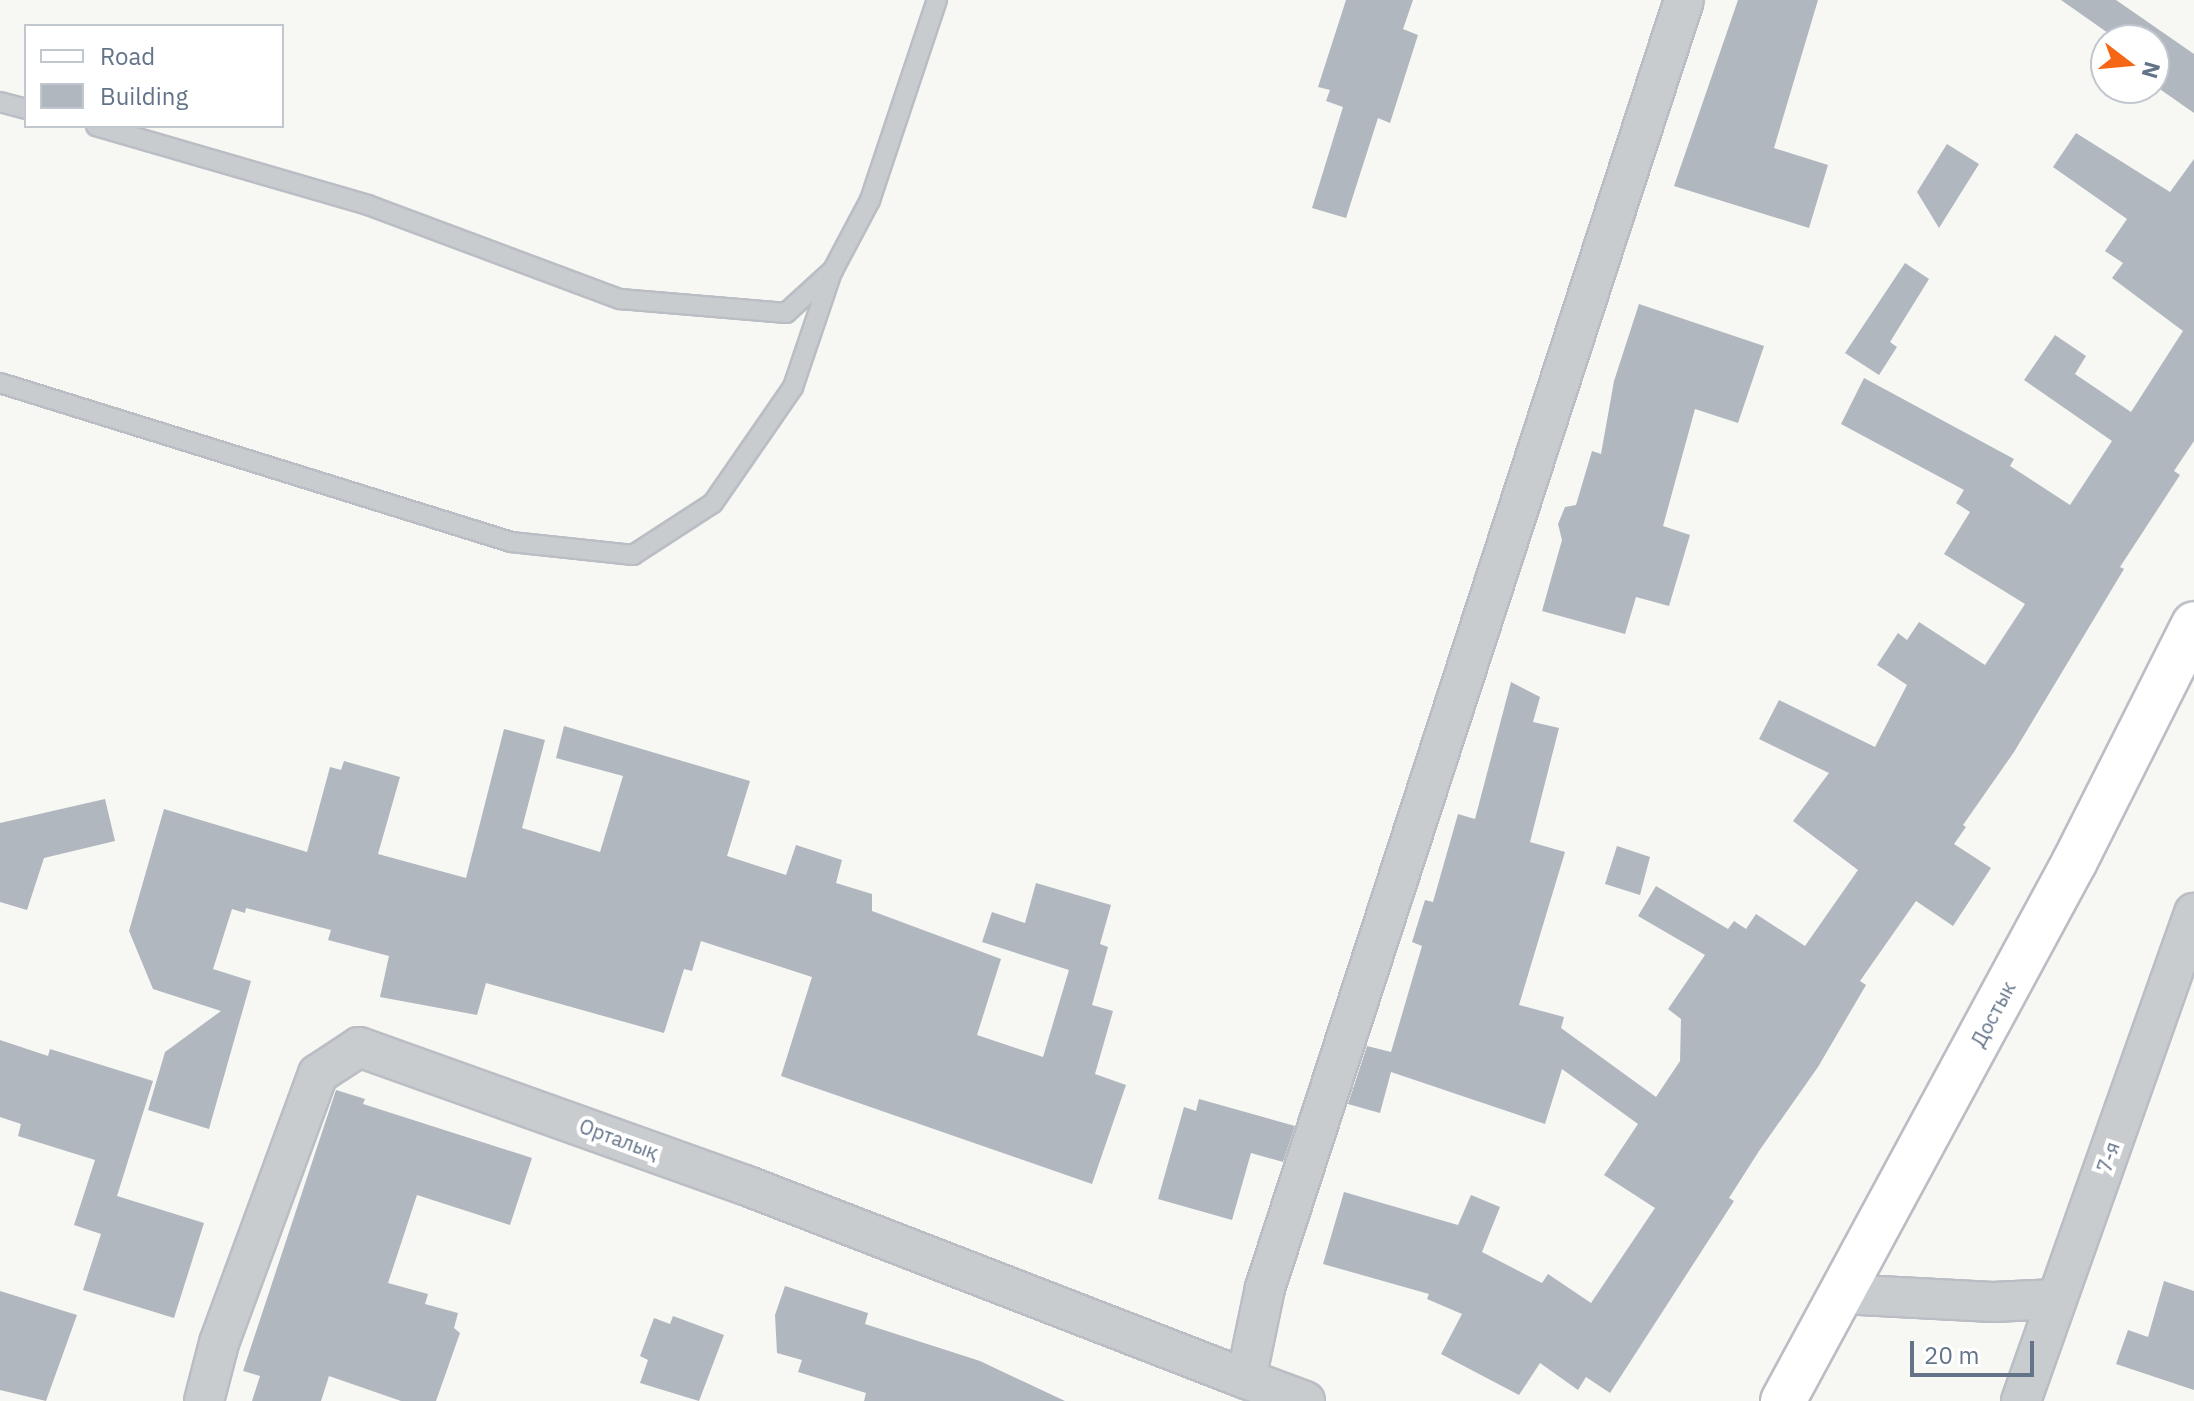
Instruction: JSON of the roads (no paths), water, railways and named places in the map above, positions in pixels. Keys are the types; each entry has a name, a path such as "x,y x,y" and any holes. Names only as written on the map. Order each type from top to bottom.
{"street":[{"path":"1305,1401 1246,1379 1265,1288 1684,0"},
{"name":"Достык","path":"1783,1401 2075,861 2194,624"},
{"name":"7-я","path":"2021,1401 2194,913"},
{"name":"Орталық","path":"204,1401 219,1343 318,1074 359,1047 745,1185 1246,1379"},
{"path":"1841,1294 1993,1302 2057,1299"}],"lane":[{"path":"0,383 511,542 633,555 713,503 793,387 833,270 870,200 937,0"},
{"path":"2,97 24,108"},
{"path":"103,128 368,205 620,299 786,313 833,270"}]}
